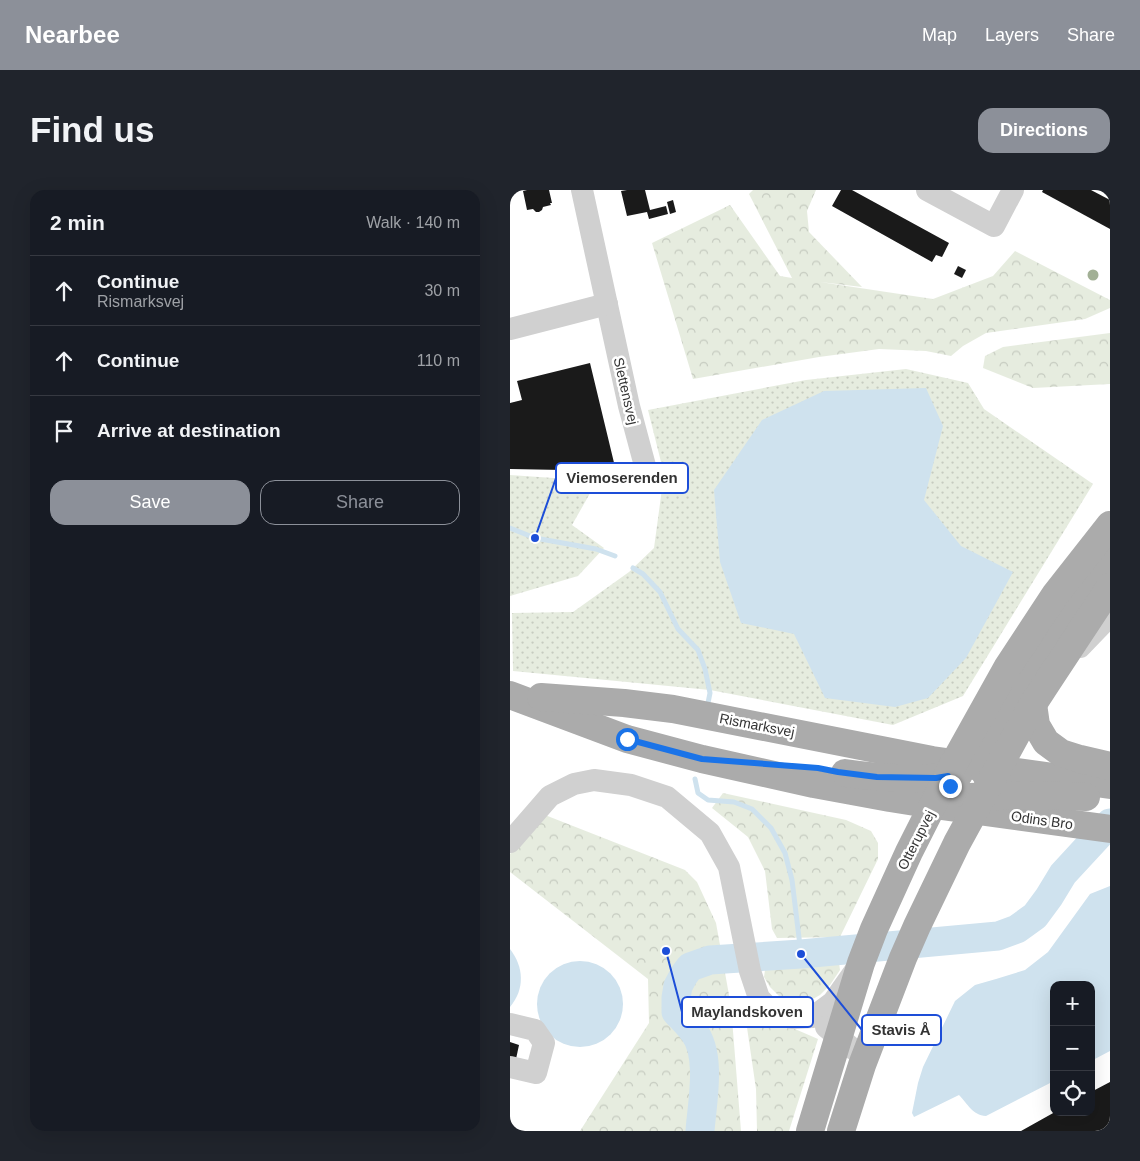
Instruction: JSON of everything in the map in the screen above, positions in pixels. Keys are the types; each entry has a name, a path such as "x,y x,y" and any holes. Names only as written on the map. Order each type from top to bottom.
{"main road":[{"name":"Otterupvej","path":"810,1131 845,1042 897,927 957,843 963,787 1012,660 1055,595 1110,525"},
{"path":"963,787 985,756 997,728 1023,683 1059,626 1110,553"},
{"name":"Otterupvej","path":"840,1131 862,1065 883,961 897,927 909,852 963,787 1018,731 1033,704 1110,587"},
{"name":"Rismarksvej","path":"512,695 624,703 673,709 963,787"},
{"name":"Rismarksvej","path":"512,695 627,739 702,759 814,784 890,798 963,787"},
{"path":"1033,704 1036,725 1046,742 1061,754 1110,766"},
{"path":"963,787 1108,794"},
{"name":"Odins Bro","path":"963,787 1066,823 1110,829"},
{"path":"840,1131 848,1068 845,1042"}],"street":[{"name":"Slettensvej","path":"582,190 629,406 648,477"},
{"path":"927,190 960,198 994,226 1013,190"},
{"path":"510,329 607,304"},
{"path":"1061,661 1081,646 1110,616"},
{"path":"510,842 550,796 574,784 594,780 631,785 668,797 710,833 729,866 750,972 759,998 769,1008 792,1018 813,1017 883,961"},
{"path":"813,1017 845,1042"},
{"path":"510,1024 535,1030 544,1043 536,1073 510,1067"}],"green space":[{"path":"753,190 816,190 807,211 809,232 862,287 820,282 933,299 993,276 1015,251 1110,300 1110,308 1085,319 986,333 963,346 951,356 926,351 879,349 819,357 693,379 652,243 730,205 780,276 792,278 749,194"},
{"path":"1110,333 1110,384 1033,388 983,368 985,356 1003,347"},
{"path":"906,369 968,383 984,409 1093,484 963,696 893,725 710,690 513,671 512,613 573,612 629,572 654,548 664,474 648,410 806,380"},
{"path":"510,475 597,481 572,525 604,548 578,576 510,596"},
{"path":"723,793 846,820 871,831 878,843 878,859 840,937 777,938 772,929 765,871 748,837 712,808"},
{"path":"545,815 685,870 697,882 716,923 731,1006 741,1131 580,1131 649,1023 648,979 510,872 510,854"},
{"path":"839,963 840,970 830,985 820,995 811,1000 801,1002 782,999 770,987 764,977 765,970"},
{"path":"744,1007 818,1039 789,1131 757,1131 756,1089"}],"water":[{"path":"926,388 943,426 924,500 961,546 1013,572 966,658 928,698 895,707 825,698 794,634 741,623 720,562 714,490 762,420 824,391"},
{"path":"1110,886 1110,1051 1095,1059 1095,981 1050,981 1050,1083 986,1116 977,1114 959,1095 914,1117 912,1113 923,1067 955,1001 975,985 1025,970 1048,952 1090,894"},
{"path":"510,949 518,963 521,978 518,993 510,1007"},
{"path":"580,961 604,968 616,980 623,1004 616,1028 604,1040 580,1047 556,1040 544,1028 537,1004 544,980 556,968"}],"building":[{"path":"549,190 551,205 543,207 539,212 533,209 527,210 523,191"},
{"path":"645,190 650,210 666,206 668,214 649,219 647,212 627,216 621,191"},
{"path":"841,190 852,190 949,243 942,257 936,255 932,262 832,206"},
{"path":"1043,190 1091,190 1110,200 1110,229 1042,192"},
{"path":"673,200 676,212 670,214 667,202"},
{"path":"958,266 966,270 962,278 954,274"},
{"path":"590,363 616,471 510,469 510,403 522,400 517,381"},
{"path":"510,1042 519,1045 516,1059 510,1058"},
{"path":"1110,1082 1110,1131 1021,1131 1050,1115 1095,1116 1095,1090"}],"waterway":[{"path":"510,528 535,538 596,549 615,556"},
{"path":"633,568 643,574 660,592 678,629 698,650 705,669 710,693 708,703"},
{"path":"695,779 698,793 708,800 734,802 752,809 771,828 785,853 792,880 801,954"},
{"path":"700,1131 704,1094 703,1054 700,1042 694,1032 676,1012 678,986 690,967 710,960 801,954 998,936 1017,929 1035,916 1063,874 1110,823"}],"place":[{"name":"Viemoserenden","path":"535,538"},
{"name":"Maylandskoven","path":"666,951"},
{"name":"Stavis Å","path":"801,954"}],"route":[{"path":"627,739 702,759 818,768 877,777 936,778 948,776 950,786"}]}
